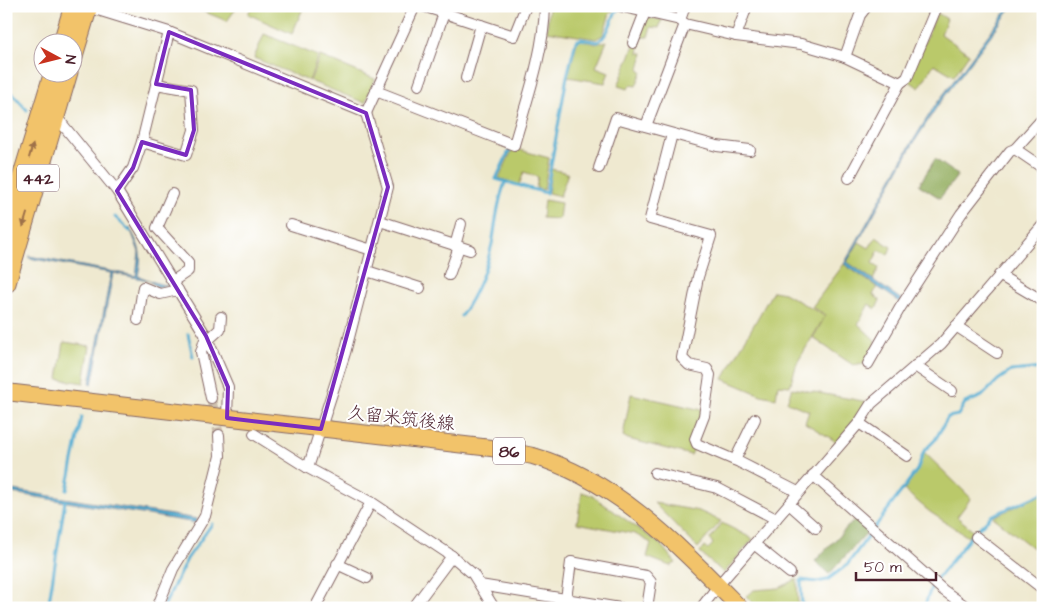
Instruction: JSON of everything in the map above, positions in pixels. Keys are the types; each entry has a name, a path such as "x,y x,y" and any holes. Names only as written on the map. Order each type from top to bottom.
{"highway":[{"path":"69,32 83,7"},
{"path":"78,32 83,7"},
{"name":"442","path":"51,110 53,82"},
{"name":"442","path":"6,231 51,110 64,82"},
{"name":"442","path":"6,284 21,188"}],"main road":[{"name":"久留米筑後線","path":"6,392 492,448 533,457 568,470 626,503 660,529 740,608"}],"street":[{"path":"308,468 345,353 388,187 366,114 415,6"},
{"path":"423,6 514,36 526,6"},
{"path":"376,92 514,144 538,58 545,24 545,6"},
{"path":"619,6 736,36 801,44 845,57 900,83"},
{"path":"646,126 683,22 685,6"},
{"path":"736,36 747,6"},
{"path":"845,57 860,16 867,6"},
{"path":"849,178 900,83 907,78 937,6"},
{"path":"83,7 169,32 366,114"},
{"path":"633,43 645,12"},
{"path":"419,85 444,13"},
{"path":"466,78 481,25"},
{"path":"117,191 133,168 142,142 169,32"},
{"path":"142,142 186,155 194,130 191,90 156,84"},
{"path":"51,110 117,191 207,338 228,387 227,418"},
{"path":"599,168 616,118 718,146 750,150"},
{"path":"868,364 900,308 961,214 1010,151 1015,149 1043,118"},
{"path":"672,134 650,219 711,236 698,277 682,358 689,365 707,369 710,375 704,416 695,439 697,444 735,460 798,492"},
{"path":"1015,149 1043,168"},
{"path":"138,320 143,287 160,294 175,286 188,270 188,262 157,228 172,194"},
{"path":"380,221 470,250"},
{"path":"449,275 461,224"},
{"path":"291,225 372,250"},
{"path":"701,608 718,585 859,423 871,404 941,344 1043,225"},
{"path":"366,272 420,288"},
{"path":"999,275 1043,301"},
{"path":"211,398 201,352 207,338 220,329 221,317"},
{"path":"956,326 997,353"},
{"path":"915,366 952,390"},
{"path":"735,460 755,419"},
{"path":"859,423 907,456"},
{"path":"254,434 308,468 371,502 452,556 473,574 494,608"},
{"path":"157,608 173,569 205,516 220,456 219,435"},
{"path":"655,473 717,488 776,519"},
{"path":"813,475 943,590 968,608"},
{"path":"314,608 371,502"},
{"path":"789,504 816,528"},
{"path":"976,537 1043,589"},
{"path":"754,544 790,573"},
{"path":"413,608 452,556"},
{"path":"566,599 570,562 646,576 651,582 647,608"},
{"path":"338,564 367,578"},
{"path":"480,585 620,608"}],"highlighted area":[{"path":"169,32 366,113 388,187 321,429 227,418 228,387 206,336 117,191 133,168 142,142 186,155 194,130 191,90 156,84"}],"green space":[{"path":"190,6 238,6 227,21"},
{"path":"252,6 304,6 292,34 248,14"},
{"path":"549,6 606,6 614,10 610,13 603,35 596,39 547,31"},
{"path":"937,13 947,19 941,34 969,54 954,76 934,64 919,88 908,80"},
{"path":"645,17 662,20 659,28 651,27 648,37 641,37 638,53 643,53 639,69 642,72 636,86 630,85 628,89 618,86"},
{"path":"264,34 318,56 309,81 254,58"},
{"path":"582,40 596,44 607,41 596,67 609,72 605,83 568,77 577,42"},
{"path":"320,56 375,79 365,103 310,81"},
{"path":"513,148 549,158 544,190 536,188 538,177 524,172 519,185 499,178"},
{"path":"935,159 958,175 940,198 919,185"},
{"path":"551,169 568,173 560,196 548,193"},
{"path":"544,200 561,203 559,219 542,218"},
{"path":"876,237 891,247 888,255 879,250 872,263 879,268 873,280 847,262 859,242 869,248"},
{"path":"844,264 877,287 873,295 880,300 876,309 869,304 858,324 875,340 875,345 864,363 853,365 813,338 826,315 812,307"},
{"path":"773,291 784,293 825,316 797,363 790,386 778,385 776,398 761,395 723,379"},
{"path":"64,342 90,346 84,383 58,379"},
{"path":"792,388 868,402 837,442 805,423 809,411 787,402"},
{"path":"631,394 702,410 695,446 691,455 628,439 623,436"},
{"path":"924,452 971,498 957,517 973,530 968,537 930,512 904,490 917,471"},
{"path":"582,492 591,495 660,544 676,563 670,566 647,557 651,543 635,534 577,523"},
{"path":"1043,494 1043,556 993,517"},
{"path":"654,503 699,511 721,521 698,548"},
{"path":"857,517 870,529 829,574 815,561"},
{"path":"722,523 753,539 724,573 700,553 704,547 708,549 713,544 710,539"},
{"path":"797,579 798,608 758,608 746,596 754,590 779,588"}],"water":[{"path":"1010,6 1013,6 938,105 913,144 847,262 902,300 900,302 844,264 911,144 934,107"},
{"path":"130,228 140,251 138,276 167,285 158,287 148,280 113,273 92,384 90,384 111,273 29,258 29,256 136,276 139,252"},
{"path":"6,489 197,519 197,523 6,492"}],"waterway":[{"path":"511,147 496,179 546,193 567,76 576,41 581,39 598,42 602,39 618,9"},
{"path":"6,86 27,110"},
{"path":"461,316 480,282 487,263 500,198 505,183"},
{"path":"115,217 130,231"},
{"path":"188,334 193,357"},
{"path":"802,608 801,580 817,582 827,580 847,565 917,470 924,451 935,440 948,417 958,415 965,403 982,396 998,380 1011,371 1043,368"},
{"path":"67,490 82,417"},
{"path":"936,580 973,534 991,516 1043,493"},
{"path":"48,608 65,501"},
{"path":"163,608 187,559 212,524"},
{"path":"924,608 932,585"}],"tunnel":[{"path":"211,398 219,435"}]}
